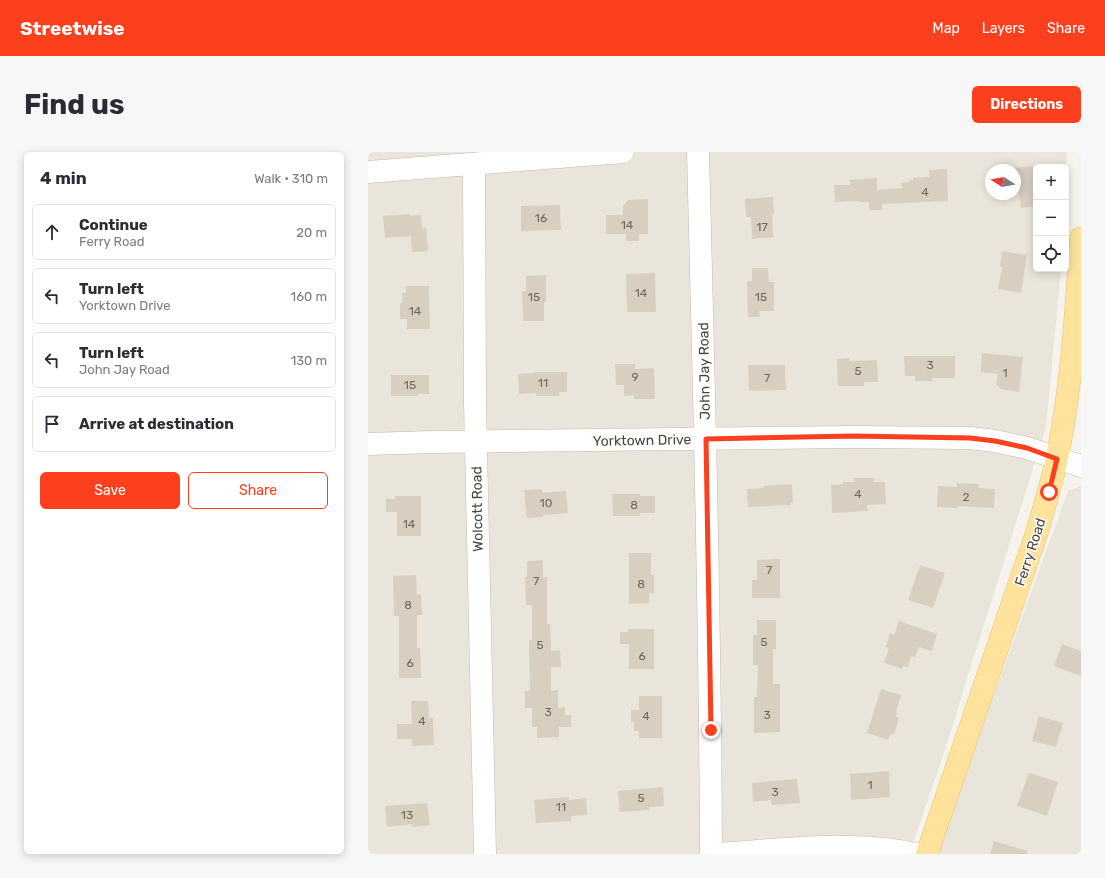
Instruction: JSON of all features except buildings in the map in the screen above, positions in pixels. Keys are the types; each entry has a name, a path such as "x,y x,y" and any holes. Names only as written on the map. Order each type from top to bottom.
{"main road":[{"name":"Ferry Road","path":"927,854 1037,532 1049,492 1057,459 1067,400 1075,331 1081,238"}],"street":[{"path":"368,172 623,152"},
{"name":"John Jay Road","path":"698,152 706,439 712,854"},
{"name":"Wolcott Road","path":"474,164 476,441 485,854"},
{"name":"Yorktown Drive","path":"368,444 476,441 853,436 970,438 995,441 1027,448 1081,466"},
{"path":"715,854 840,846 865,846 916,854"}],"shaded area":[{"path":"368,152 1067,152 1066,164 1033,164 1033,272 1061,272 1046,427 941,762 909,854 368,854"},
{"path":"1081,486 1081,854 936,854 1068,491"}],"route":[{"path":"711,730 706,439 853,436 970,438 995,441 1027,448 1057,459 1049,492"}]}
